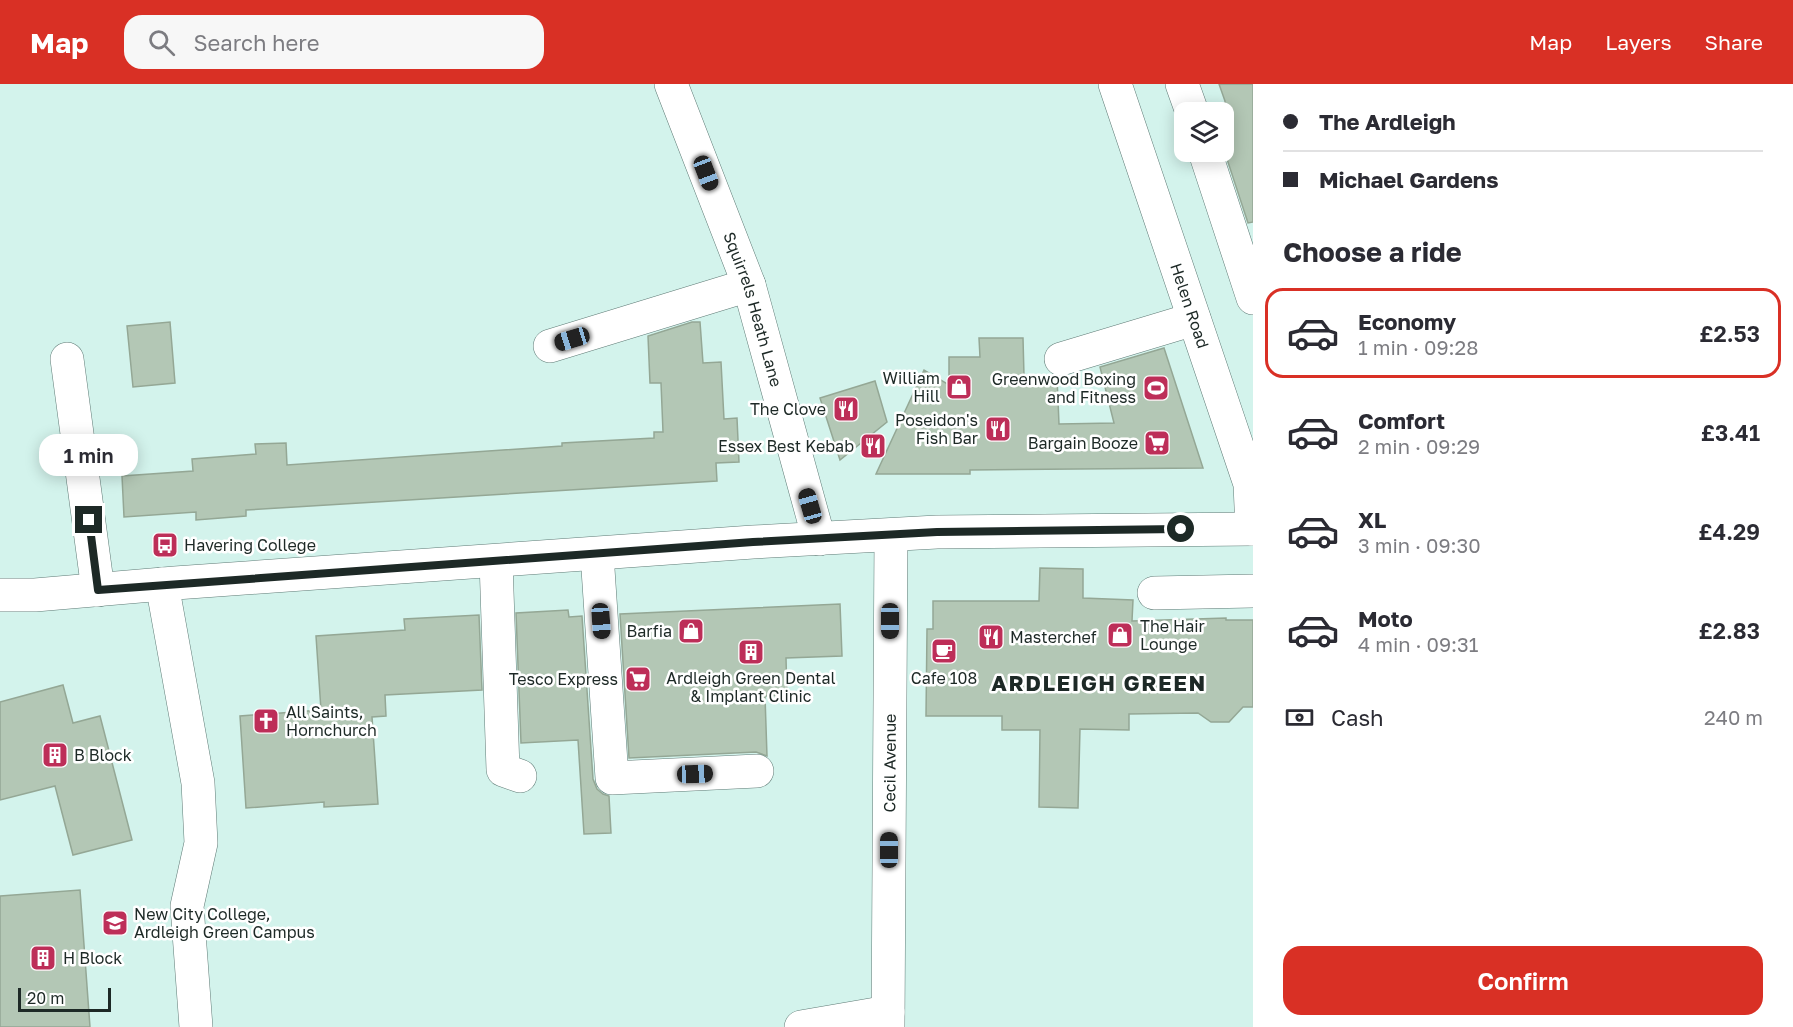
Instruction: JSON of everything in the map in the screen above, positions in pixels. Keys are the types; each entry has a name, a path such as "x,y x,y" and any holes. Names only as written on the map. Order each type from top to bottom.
{"street":[{"name":"Squirrels Heath Lane","path":"671,84 749,285 819,539"},
{"name":"Helen Road","path":"1115,84 1250,484 1253,529"},
{"path":"1182,84 1188,102"},
{"path":"1207,162 1253,298"},
{"path":"550,346 749,285"},
{"path":"1061,359 1194,319"},
{"path":"67,359 98,590"},
{"path":"0,595 35,595 162,584 937,532 1253,529"},
{"name":"Cecil Avenue","path":"888,1019 891,535"},
{"path":"597,554 612,778 758,771"},
{"path":"496,561 502,770 520,776"},
{"path":"162,584 198,783 201,843 187,906 191,1026"},
{"path":"1154,593 1253,591"},
{"path":"801,1027 888,1019"}],"building":[{"path":"1219,84 1253,84 1253,222 1248,223 1228,162 1234,162 1234,102 1225,101"},
{"path":"170,322 175,383 133,387 127,326"},
{"path":"692,322 700,322 703,363 721,362 724,419 737,418 739,462 716,463 717,481 246,510 246,516 196,520 196,512 124,517 122,476 193,471 192,459 256,454 255,444 286,443 287,465 654,438 654,432 663,432 661,383 650,383 648,336"},
{"path":"979,338 1023,338 1024,376 1053,375 1057,377 1059,424 1114,423 1100,367 1164,348 1203,468 970,470 970,474 876,474 924,370 949,385 949,357 980,357"},
{"path":"875,381 887,422 840,460 820,398"},
{"path":"1040,568 1083,569 1083,598 1133,600 1132,621 1226,618 1226,620 1253,620 1253,707 1243,707 1229,722 1211,722 1198,713 1129,714 1129,730 1080,729 1078,808 1039,807 1040,730 1002,730 1002,716 926,716 927,629 933,629 933,601 1039,601"},
{"path":"840,604 842,656 786,658 787,695 765,696 767,756 756,752 629,758 620,614"},
{"path":"568,610 569,617 582,616 593,779 597,789 609,796 611,833 584,834 578,740 521,743 516,613"},
{"name":"All Saints, Hornchurch","path":"479,615 482,690 385,695 386,716 372,717 378,804 324,807 324,802 246,808 240,716 321,710 316,636 405,630 404,619"},
{"name":"B Block","path":"63,685 73,723 100,716 132,840 73,855 55,786 0,800 0,702"},
{"name":"H Block","path":"80,890 90,1027 0,1027 0,896"}],"place":[{"name":"William Hill","path":"959,387"},
{"name":"Greenwood Boxing and Fitness","path":"1156,388"},
{"name":"The Clove","path":"846,409"},
{"name":"Poseidon's Fish Bar","path":"998,429"},
{"name":"Bargain Booze","path":"1157,443"},
{"name":"Essex Best Kebab","path":"873,446"},
{"name":"Havering College","path":"165,545"},
{"name":"Barfia","path":"691,631"},
{"name":"The Hair Lounge","path":"1120,635"},
{"name":"Masterchef","path":"991,637"},
{"name":"Cafe 108","path":"944,651"},
{"name":"Ardleigh Green Dental & Implant Clinic","path":"751,652"},
{"name":"Tesco Express","path":"638,679"},
{"name":"All Saints, Hornchurch","path":"266,721"},
{"name":"B Block","path":"55,755"},
{"name":"New City College, Ardleigh Green Campus","path":"115,923"},
{"name":"H Block","path":"43,958"}],"district":[{"name":"ARDLEIGH GREEN","path":"1099,683"}],"route":[{"path":"89,520 98,590 753,542 937,532 1181,529"}]}
